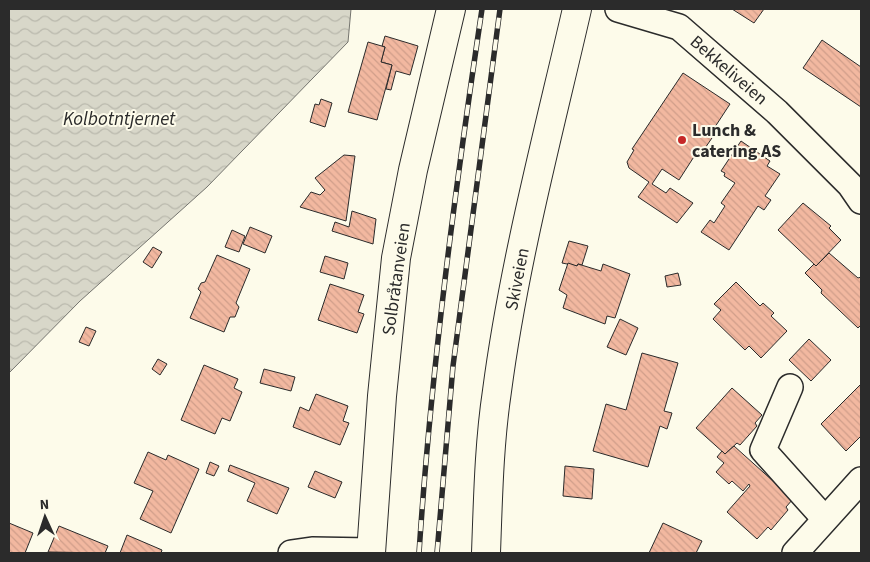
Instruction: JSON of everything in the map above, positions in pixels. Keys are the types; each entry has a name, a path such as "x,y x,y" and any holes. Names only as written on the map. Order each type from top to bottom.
{"main road":[{"name":"Solbråtanveien","path":"371,552 382,396 396,258 413,170 451,9"},
{"name":"Skiveien","path":"486,553 491,450 502,352 524,243 577,9"}],"street":[{"name":"Bekkeliveien","path":"618,9 682,18 850,185 861,201"},
{"path":"790,387 763,450 824,518"},
{"path":"794,553 824,518 861,480"},
{"path":"291,553 312,550 371,552"}],"water":[{"name":"Kolbotntjernet","path":"9,9 351,9 348,42 207,187 80,301 9,373"}],"building":[{"path":"732,9 764,9 754,23"},
{"path":"385,36 418,46 410,75 396,71 391,90 386,89 392,65 381,62 385,47 382,46"},
{"path":"822,40 861,67 861,107 803,68"},
{"path":"368,42 385,47 381,62 392,65 377,120 348,112"},
{"path":"683,73 730,104 711,133 714,135 701,154 697,152 679,180 662,169 652,184 666,193 670,188 693,203 677,223 638,197 649,182 629,168 627,162 634,150 632,149"},
{"path":"321,99 332,103 325,127 310,122 315,104 319,105"},
{"path":"741,141 770,161 767,166 780,174 765,196 771,200 764,210 758,206 729,250 701,232 710,220 714,223 725,206 721,203 735,183 724,176 725,173 721,171"},
{"path":"344,155 355,156 346,221 300,207 311,192 320,195 325,190 315,178"},
{"path":"803,203 831,226 829,228 841,240 816,266 778,230"},
{"path":"352,211 376,219 373,244 332,231 335,222 349,227"},
{"path":"250,227 272,236 265,253 243,244"},
{"path":"232,230 245,236 239,252 225,247"},
{"path":"569,241 588,246 582,265 562,263"},
{"path":"153,247 162,252 152,268 143,262"},
{"path":"829,253 858,278 861,277 861,325 858,328 821,293 822,290 805,273 814,264 816,266"},
{"path":"217,255 250,269 236,303 239,307 235,317 230,317 224,332 190,318 201,292 198,289 201,283 205,282"},
{"path":"325,256 348,263 344,279 320,272"},
{"path":"568,263 601,271 603,264 630,274 615,318 607,316 605,324 563,308 567,295 559,290"},
{"path":"678,273 681,285 667,287 665,276"},
{"path":"736,282 760,306 763,303 774,313 771,316 787,331 761,358 749,346 745,350 713,319 721,310 714,304"},
{"path":"330,284 364,295 358,312 364,314 357,333 318,320"},
{"path":"620,319 638,328 626,355 607,347"},
{"path":"86,327 96,331 89,346 79,342"},
{"path":"809,339 831,360 811,381 789,360"},
{"path":"642,353 678,363 664,411 672,413 667,429 660,426 648,467 593,451 606,404 626,410"},
{"path":"158,359 167,364 160,375 152,369"},
{"path":"204,365 238,379 234,388 242,392 230,421 222,418 215,434 181,420"},
{"path":"264,369 295,377 291,391 260,383"},
{"path":"861,384 861,436 846,451 821,424"},
{"path":"732,388 762,415 755,423 757,426 740,445 737,443 725,454 696,428"},
{"path":"316,394 348,406 343,421 349,423 340,445 293,427 300,407 309,411"},
{"path":"734,446 793,499 786,507 788,510 771,530 768,527 757,539 727,512 750,486 749,484 743,491 732,481 729,484 716,472 724,463 717,457 722,451 725,454"},
{"path":"148,452 166,460 168,455 199,469 171,533 140,519 153,491 134,483"},
{"path":"210,462 219,466 214,476 206,473"},
{"path":"230,465 289,488 277,514 247,501 255,483 228,471"},
{"path":"565,466 594,469 592,499 563,496"},
{"path":"315,471 342,482 335,498 308,487"},
{"path":"9,523 33,533 25,553 9,553"},
{"path":"663,523 702,541 696,553 649,553"},
{"path":"59,526 108,546 105,553 48,552"},
{"path":"127,535 162,550 161,553 120,553"}],"railway":[{"path":"419,553 437,349 462,145 482,9"},
{"path":"437,553 453,366 500,9"}],"place":[{"name":"Lunch & catering AS","path":"682,140"}]}
